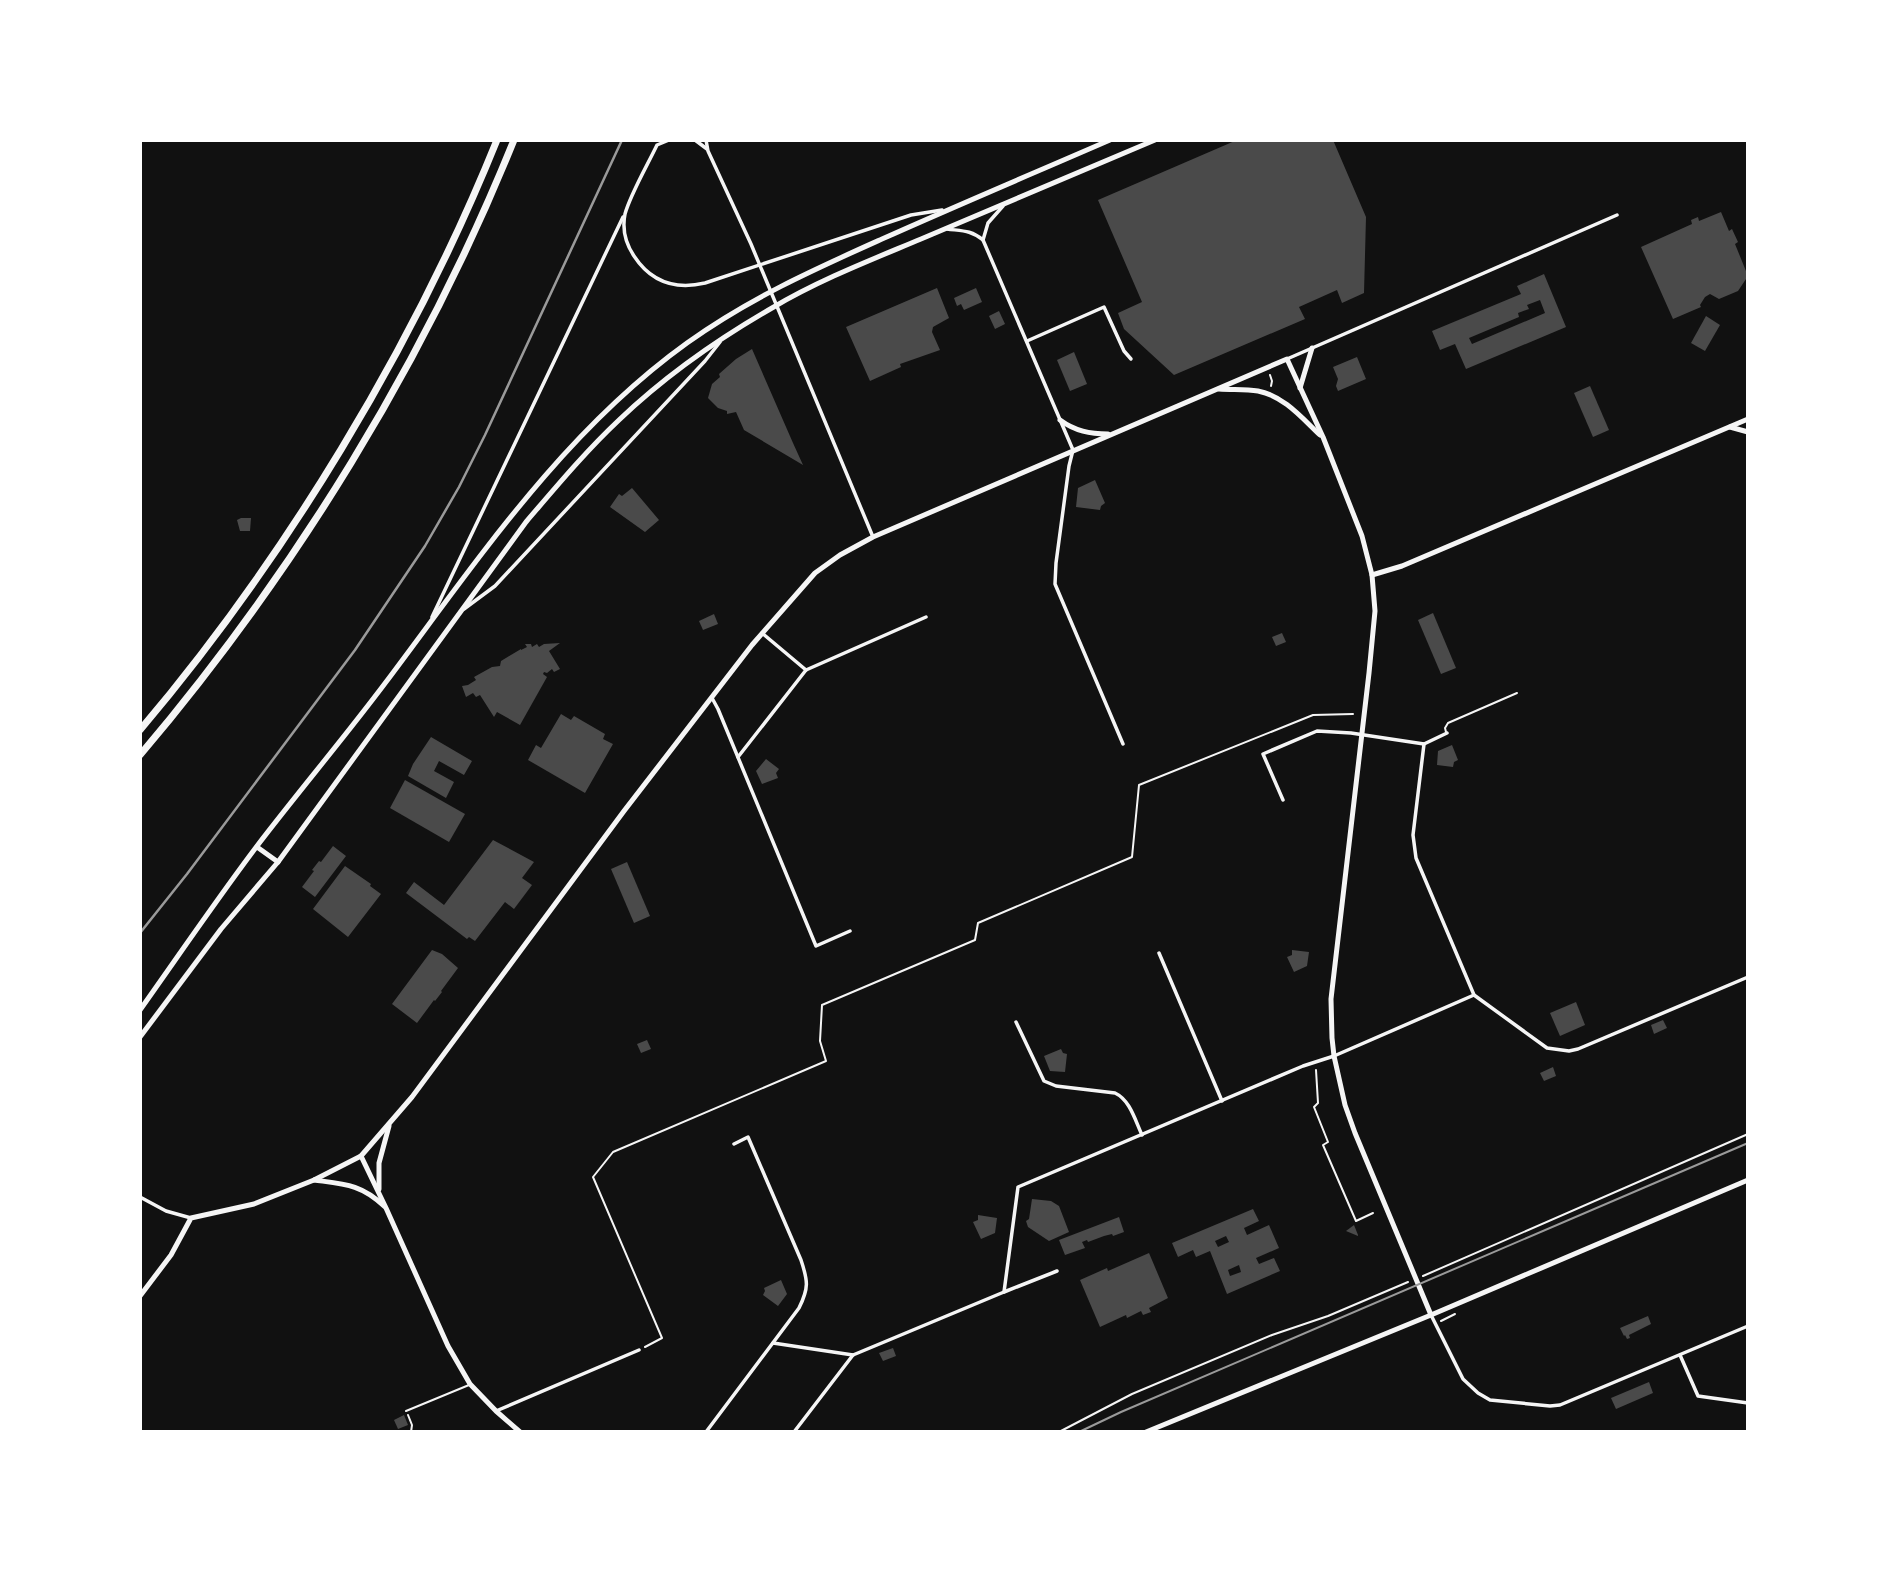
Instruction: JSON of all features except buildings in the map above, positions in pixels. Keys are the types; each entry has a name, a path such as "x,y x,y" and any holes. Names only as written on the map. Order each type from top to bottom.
{"highway":[{"path":"140,730 274,554 372,396 456,232 497,140"},
{"path":"140,755 231,641 287,563 337,486 386,404 429,324 514,140"}],"street":[{"path":"426,629 658,142 669,140"},
{"path":"695,140 708,151"},
{"path":"706,140 708,151 751,244 873,537"},
{"path":"140,1010 257,847 352,728 515,511 602,413 654,367 757,297 948,209 1110,140"},
{"path":"140,1037 221,929 278,862 527,522 571,469 644,398 722,340 792,297 869,261 1154,140"},
{"path":"983,240 988,223 1006,203"},
{"path":"626,212 624,230 629,247 639,263 654,278 685,286 705,283 911,215 948,209"},
{"path":"140,1197 166,1211 191,1218 254,1204 314,1181 361,1157 411,1097 712,697 762,633 820,568 873,537 1617,215"},
{"path":"944,229 966,230 983,240 1073,450 1055,584 1123,744"},
{"path":"1027,341 1104,307 1124,351 1131,359"},
{"path":"457,615 495,586 722,340"},
{"path":"1300,388 1312,348"},
{"path":"1287,359 1323,437 1362,536 1371,575 1375,611 1331,999 1334,1056 1345,1105 1355,1133 1431,1315 1463,1379 1478,1393 1490,1400 1555,1406 1748,1326"},
{"path":"1216,389 1268,394 1292,408 1323,437"},
{"path":"1371,575 1390,571 1748,419"},
{"path":"1060,420 1087,433 1111,434"},
{"path":"1730,426 1748,432"},
{"path":"738,757 806,670 926,617"},
{"path":"762,633 806,670"},
{"path":"712,697 816,946 850,931"},
{"path":"1283,800 1263,754 1317,731 1351,733 1424,744 1447,733"},
{"path":"1424,744 1413,835 1416,858 1474,995 1547,1048 1569,1051 1578,1049 1748,977"},
{"path":"257,847 278,862"},
{"path":"1159,953 1222,1101"},
{"path":"1004,1292 1018,1187 1474,995"},
{"path":"1016,1022 1044,1081 1056,1086 1122,1096 1142,1135"},
{"path":"379,1193 379,1163 391,1120"},
{"path":"706,1432 799,1308 807,1292 804,1270 748,1137 734,1144"},
{"path":"361,1157 447,1346 470,1384 520,1432"},
{"path":"1146,1432 1431,1315 1748,1180"},
{"path":"314,1181 360,1188 386,1208"},
{"path":"140,1296 171,1255 191,1218"},
{"path":"794,1432 853,1355 1057,1271"},
{"path":"773,1343 853,1355"},
{"path":"496,1411 639,1350"},
{"path":"1680,1355 1698,1396 1748,1403"}],"lane":[{"path":"1447,733 1445,728 1448,723 1517,693"},
{"path":"406,1411 470,1384"}],"path":[{"path":"1270,375 1270,387"},
{"path":"639,1350 662,1338 593,1177 613,1152 826,1061 820,1041 822,1005 975,940 978,923 1132,857 1139,785 1313,715 1353,714"},
{"path":"1316,1062 1318,1103 1314,1107 1328,1142 1323,1145 1356,1221 1373,1213"},
{"path":"1429,1273 1748,1134"},
{"path":"1059,1432 1132,1394 1272,1335 1328,1316 1402,1285"},
{"path":"1440,1321 1455,1314"},
{"path":"406,1411 412,1425 411,1432"}],"tram line":[{"path":"1079,1432 1748,1143"}],"railway":[{"path":"140,933 355,650 425,546 485,435 622,140"}]}
